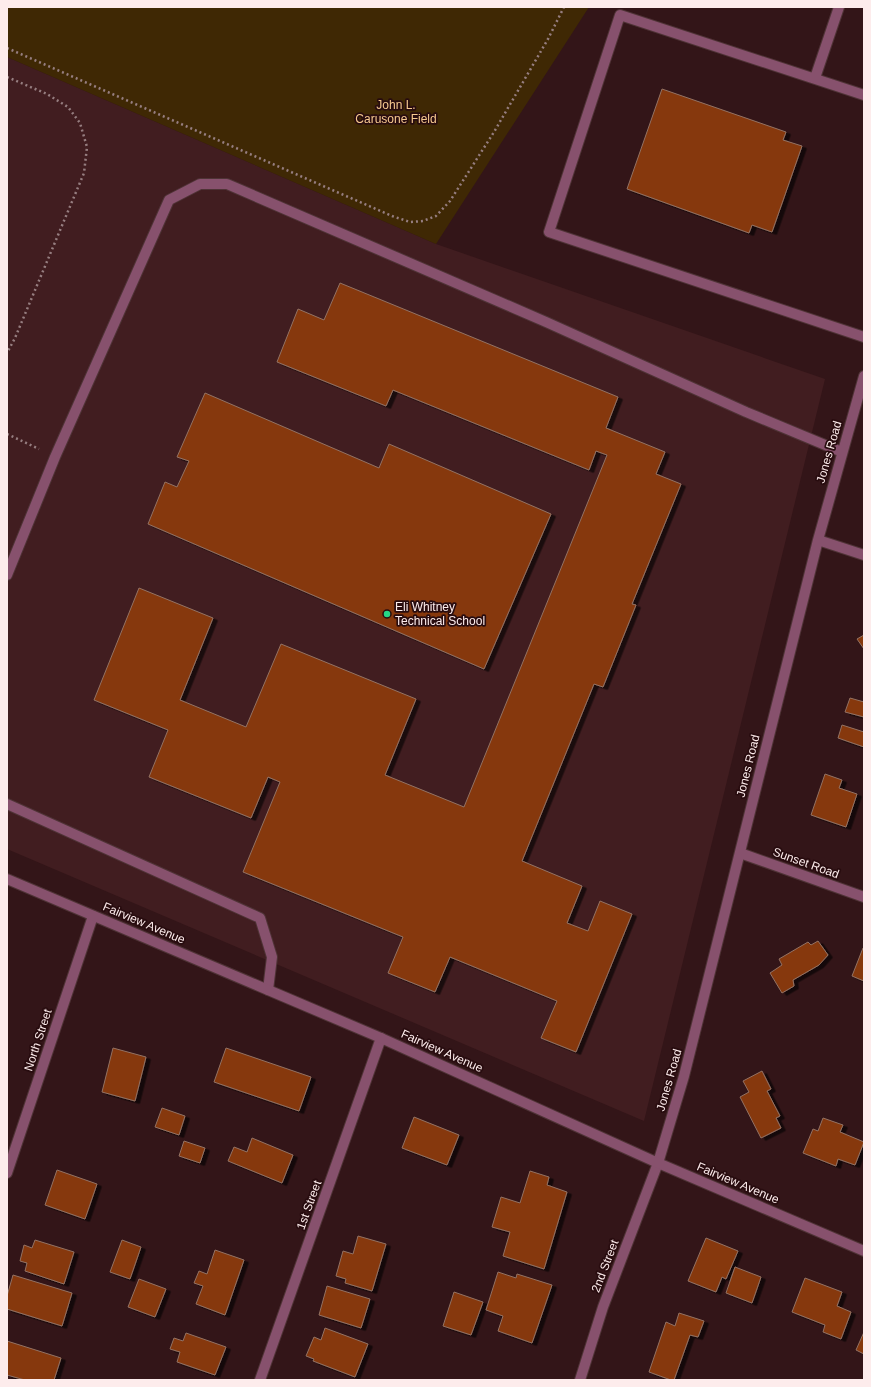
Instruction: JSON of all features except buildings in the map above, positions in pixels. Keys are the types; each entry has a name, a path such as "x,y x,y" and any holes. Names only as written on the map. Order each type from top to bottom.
{"street":[{"path":"815,78 839,7"},
{"path":"864,95 622,11 549,232 864,337"},
{"path":"7,575 55,457 169,200 200,184 227,184 546,322 746,412 842,452"},
{"name":"Jones Road","path":"658,1163 684,1076 818,540 864,376"},
{"path":"818,540 864,555"},
{"path":"7,804 260,918 272,956 268,990"},
{"name":"Sunset Road","path":"740,853 864,897"},
{"name":"Fairview Avenue","path":"7,879 381,1038 658,1163 864,1251"},
{"name":"North Street","path":"7,1173 93,916"},
{"name":"1st Street","path":"260,1380 381,1038"},
{"name":"2nd Street","path":"580,1380 603,1307 658,1163"}],"path":[{"path":"7,48 378,210 410,222 423,221 436,216 450,201 494,132 541,52 564,7"},
{"path":"7,77 47,94 68,107 80,123 87,147 84,173 15,338 7,353"},
{"path":"7,434 55,457"}],"shaded area":[{"name":"Eli Whitney Technical School","path":"7,57 436,244 825,379 644,1121 7,849"}],"green space":[{"name":"John L. Carusone Field","path":"7,7 589,7 436,244 7,57"}],"place":[{"name":"Eli Whitney Technical School","path":"387,614"}]}
